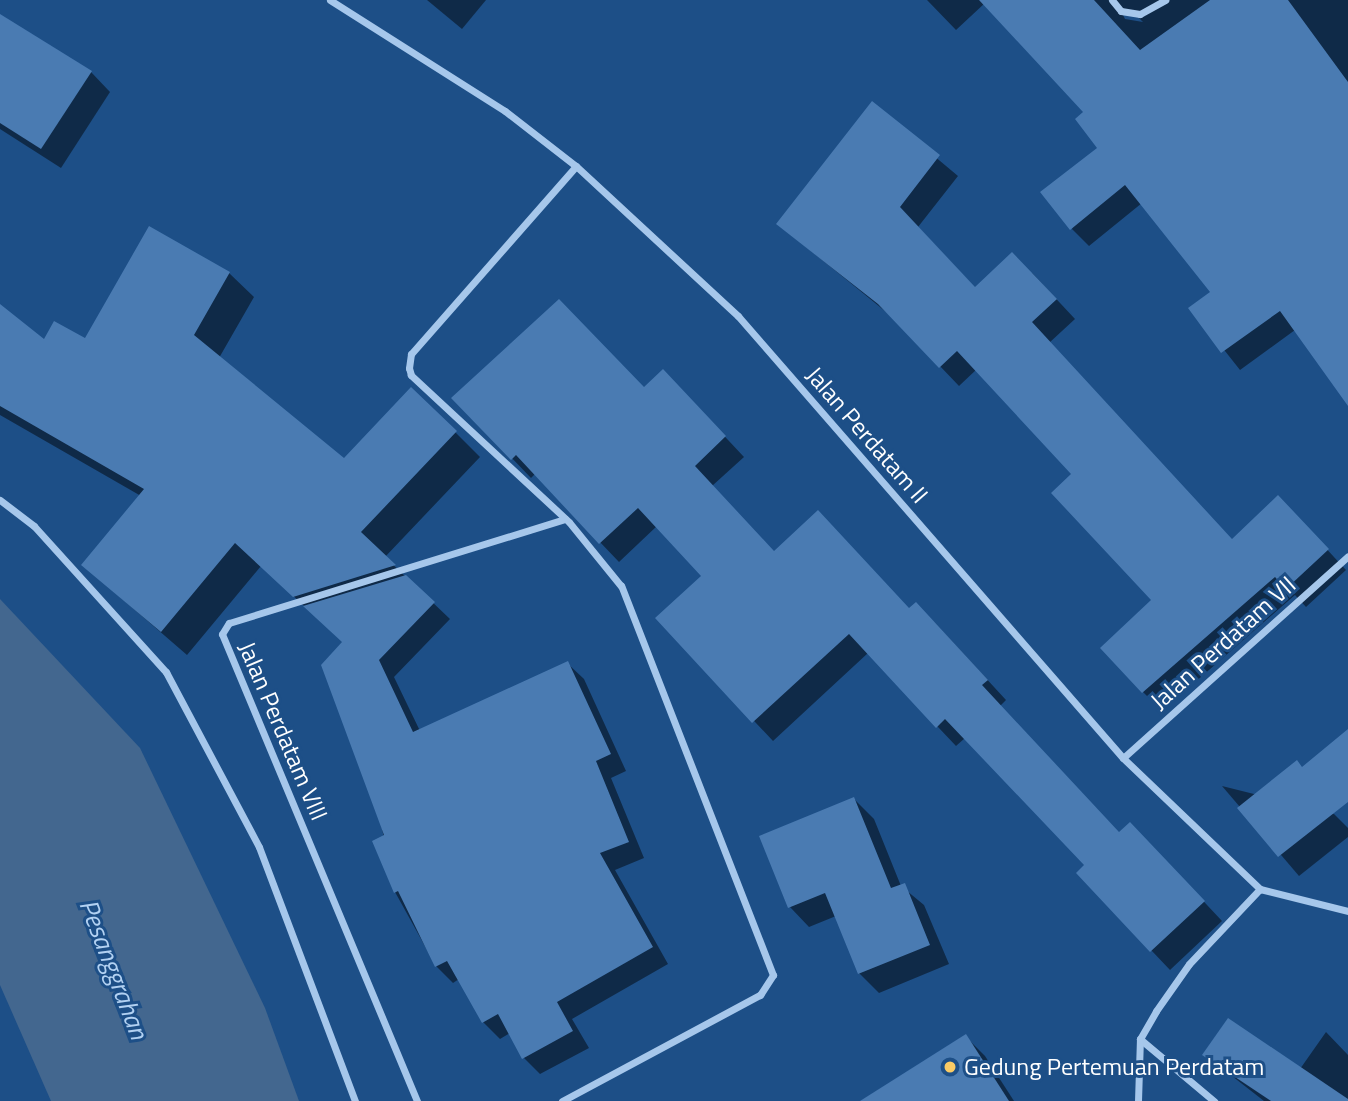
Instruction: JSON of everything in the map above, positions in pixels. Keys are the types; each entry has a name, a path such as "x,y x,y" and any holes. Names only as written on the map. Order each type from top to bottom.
{"street":[{"name":"Jalan Perdatam II","path":"330,0 505,111 576,166 738,316 1123,758 1260,889 1348,911"},
{"path":"1112,0 1121,11 1140,14 1165,0"},
{"path":"562,1101 760,995 773,975 621,586 565,520 411,375 411,354 576,166"},
{"path":"0,500 34,526 166,671 259,847 355,1101"},
{"name":"Jalan Perdatam VIII","path":"417,1101 222,634 229,623 565,520"},
{"name":"Jalan Perdatam VII","path":"1123,758 1348,556"},
{"path":"1138,1101 1140,1039 1189,964 1260,889"},
{"path":"1140,1039 1214,1101"}],"water":[{"name":"Pesanggrahan","path":"0,599 140,748 265,1008 299,1101 51,1101 0,985"}],"building":[{"path":"979,0 1094,0 1140,50 1210,0 1288,0 1348,82 1348,406 1280,311 1221,353 1188,308 1210,292 1125,185 1070,230 1040,192 1097,148 1075,119 1083,112"},
{"path":"0,14 92,71 41,149 0,123"},
{"path":"872,101 940,155 900,207 975,287 1012,252 1057,299 1032,322 1232,539 1278,495 1329,549 1286,589 1275,577 1142,693 1100,648 1151,600 1051,493 1071,474 957,351 939,368 878,304 776,224"},
{"path":"149,226 230,272 194,335 344,458 411,387 457,431 361,532 396,565 293,597 235,543 161,632 81,565 144,489 0,406 0,304 44,339 54,321 85,338"},
{"path":"559,299 644,387 663,369 726,436 695,466 774,551 818,510 909,608 916,602 988,680 982,685 1119,832 1130,822 1205,901 1150,952 1076,873 1084,865 945,719 936,728 849,634 752,723 655,618 701,576 638,508 599,544 516,455 511,460 451,398"},
{"path":"406,575 435,602 379,660 413,732 568,661 611,754 596,761 629,842 600,853 653,947 557,1002 573,1031 522,1059 498,1014 482,1023 447,961 435,967 398,891 394,893 372,841 384,835 321,665 342,642 303,606"},
{"path":"1348,729 1348,802 1278,857 1237,808 1297,760 1302,767"},
{"path":"854,797 891,888 905,883 930,945 858,974 825,893 788,908 759,836"},
{"path":"1228,1018 1348,1101 1271,1101 1202,1055"},
{"name":"Gedung Pertemuan Perdatam","path":"966,1034 1009,1101 860,1101"}],"place":[{"name":"Gedung Pertemuan Perdatam","path":"950,1067"}]}
